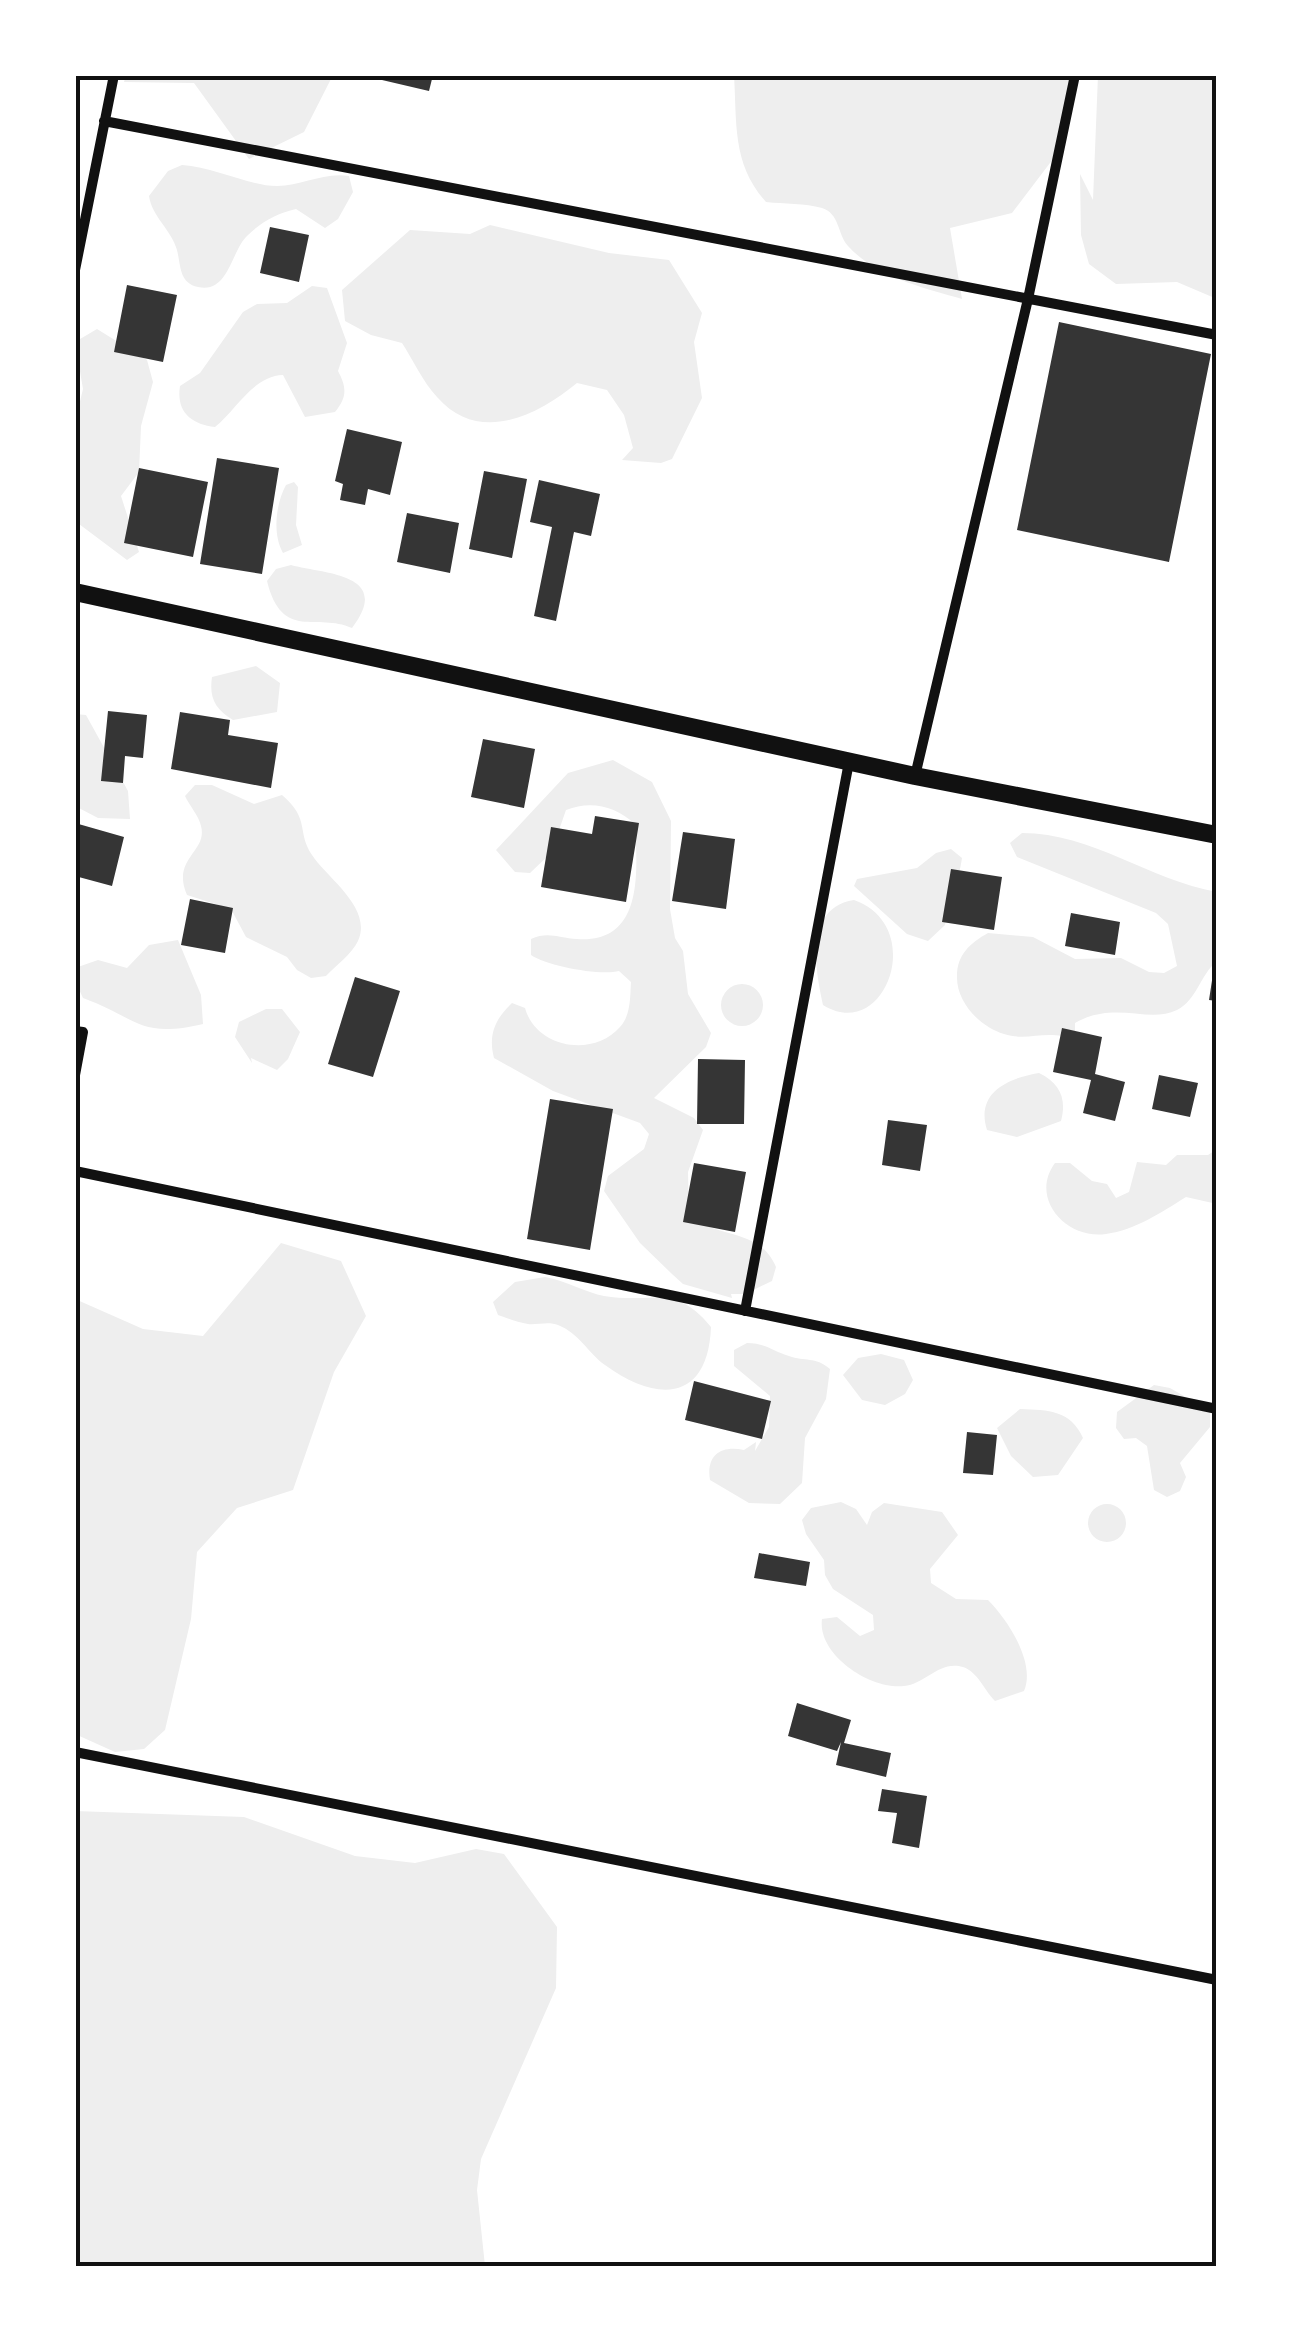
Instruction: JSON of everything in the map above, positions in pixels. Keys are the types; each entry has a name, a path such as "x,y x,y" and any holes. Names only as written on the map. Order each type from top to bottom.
{"street":[{"path":"75,270 114,75"},
{"path":"915,776 1028,299 1075,75"},
{"path":"104,122 1217,336"},
{"path":"75,592 915,776 1217,834"},
{"path":"745,1311 849,762"},
{"path":"75,1030 83,1032 75,1074"},
{"path":"75,1171 1217,1409"},
{"path":"75,1752 1217,1980"}],"shaded area":[{"path":"126,75 333,75 304,132 249,159 194,83 124,82"},
{"path":"734,75 1073,75 1053,159 1012,213 950,228 962,299 901,280 872,266 848,246 835,219 822,208 766,202 747,173 738,143"},
{"path":"1098,75 1217,75 1217,299 1177,282 1116,284 1089,264 1081,235 1080,174 1093,200"},
{"path":"182,165 277,186 349,176 353,192 338,219 325,228 296,209 264,222 242,242 223,278 208,287 198,287 184,278 177,250 149,196 168,171"},
{"path":"490,225 609,253 669,260 702,313 694,342 702,398 672,459 661,463 622,460 633,448 624,415 607,390 577,383 526,415 489,422 471,420 453,412 437,397 402,343 371,335 345,321 342,290 410,230 470,234"},
{"path":"312,286 327,288 347,343 338,371 344,397 335,412 305,417 283,375 254,387 215,427 192,420 180,403 180,386 200,373 243,312 257,304 287,303"},
{"path":"97,329 147,360 153,382 141,426 139,472 121,496 139,552 127,560 75,521 75,422 83,389 75,342"},
{"path":"294,482 298,487 296,525 302,545 283,553 277,537 278,509 286,485"},
{"path":"291,565 335,574 360,586 365,596 363,610 352,628 302,621 282,612 267,581 276,569"},
{"path":"256,666 280,683 277,712 233,720 215,702 212,677"},
{"path":"75,714 86,715 128,791 130,819 98,818 75,806"},
{"path":"613,760 652,782 671,821 670,909 675,938 683,951 688,994 711,1033 706,1047 654,1098 694,1118 703,1130 688,1172 689,1215 712,1228 749,1240 769,1254 776,1267 772,1281 745,1294 731,1294 732,1298 683,1284 640,1243 604,1191 608,1176 644,1149 649,1134 640,1123 553,1091 494,1058 494,1028 512,1003 525,1008 541,1032 566,1044 595,1043 609,1037 626,1017 631,982 619,971 587,971 549,963 531,955 531,939 548,935 599,937 615,929 626,917 635,881 635,824 602,806 566,810 551,853 530,873 515,872 496,850 568,773"},
{"path":"195,785 212,785 254,804 282,795 297,812 312,855 346,894 359,917 358,941 326,976 311,978 297,970 287,957 246,937 231,909 187,895 183,872 202,835 200,822 185,796"},
{"path":"1022,833 1072,841 1168,878 1217,892 1217,961 1184,1006 1166,1014 1117,1012 1090,1016 1075,1023 1075,1040 1056,1035 1004,1034 986,1026 971,1012 958,986 959,962 966,950 988,933 1033,937 1075,959 1121,958 1149,972 1164,973 1177,966 1168,924 1156,913 1017,857 1010,843"},
{"path":"951,849 962,858 959,875 945,925 928,941 907,934 854,886 857,879 917,868 936,853"},
{"path":"854,900 876,914 889,933 893,955 880,996 864,1009 845,1013 823,1005 817,974 817,942 827,915 838,905"},
{"path":"178,940 201,995 203,1024 151,1028 83,998 75,981 75,968 98,960 127,968 149,945"},
{"path":"742,984 757,990 763,1005 757,1020 742,1026 727,1020 721,1005 727,990"},
{"path":"266,1009 282,1009 300,1032 288,1059 277,1070 251,1058 252,1063 235,1037 239,1022"},
{"path":"1039,1073 1060,1093 1061,1121 1017,1137 987,1130 986,1106 997,1089"},
{"path":"1217,1149 1217,1204 1186,1197 1127,1229 1091,1234 1065,1223 1049,1202 1048,1176 1055,1163 1070,1163 1092,1181 1107,1184 1116,1198 1129,1192 1137,1162 1166,1165 1177,1155 1208,1155"},
{"path":"281,1243 341,1261 366,1316 334,1372 293,1490 237,1508 197,1552 191,1619 165,1730 144,1749 115,1752 75,1734 75,1299 143,1329 203,1336"},
{"path":"545,1277 604,1296 662,1298 686,1305 711,1327 708,1352 700,1370 690,1382 676,1388 643,1386 605,1365 578,1338 558,1325 524,1323 498,1315 493,1302 515,1282"},
{"path":"747,1343 815,1361 830,1369 826,1399 805,1438 802,1483 780,1504 749,1503 710,1480 710,1464 716,1454 728,1449 744,1450 756,1442 755,1451 769,1427 770,1396 734,1366 734,1350"},
{"path":"881,1354 904,1360 913,1380 905,1394 885,1405 862,1400 843,1375 858,1358"},
{"path":"1154,1385 1170,1388 1210,1411 1210,1427 1180,1463 1186,1477 1180,1491 1167,1497 1154,1490 1147,1446 1136,1438 1124,1439 1116,1428 1117,1412"},
{"path":"1020,1409 1058,1413 1078,1429 1083,1438 1058,1475 1033,1477 1011,1456 997,1428"},
{"path":"841,1502 856,1509 867,1525 872,1512 884,1503 942,1512 958,1535 930,1569 931,1583 956,1599 988,1600 996,1609 1023,1655 1027,1680 1024,1691 995,1701 973,1673 954,1666 912,1684 891,1686 862,1676 837,1657 828,1645 822,1619 837,1617 860,1636 874,1630 873,1615 833,1589 825,1575 824,1560 806,1534 802,1520 811,1508"},
{"path":"1107,1504 1121,1509 1126,1523 1121,1537 1107,1542 1093,1537 1088,1523 1093,1509"},
{"path":"75,1811 244,1817 355,1856 415,1863 476,1849 504,1854 557,1927 556,1988 481,2159 477,2190 485,2266 75,2266"}],"building":[{"path":"383,75 433,75 429,91 382,80"},
{"path":"270,227 309,235 299,282 260,273"},
{"path":"127,285 177,295 163,362 114,352"},
{"path":"1059,322 1211,354 1169,562 1017,530"},
{"path":"347,429 402,442 390,495 368,489 365,505 340,500 343,484 335,481"},
{"path":"217,458 279,468 262,574 200,564"},
{"path":"139,468 208,482 193,557 124,543"},
{"path":"484,471 527,479 512,558 469,549"},
{"path":"539,480 600,494 591,536 574,532 556,621 534,616 552,527 530,522"},
{"path":"407,513 459,523 450,573 397,562"},
{"path":"108,711 147,715 143,758 125,756 123,783 101,781"},
{"path":"180,712 230,720 228,735 278,743 271,788 171,769"},
{"path":"483,739 535,749 524,808 471,797"},
{"path":"595,816 639,823 626,902 541,887 551,827 592,834"},
{"path":"75,823 124,837 112,886 75,876"},
{"path":"683,832 735,839 726,909 672,901"},
{"path":"951,869 1002,877 994,930 942,922"},
{"path":"190,899 233,908 225,953 181,945"},
{"path":"1071,913 1120,922 1115,955 1065,946"},
{"path":"1217,961 1217,1001 1209,1000"},
{"path":"355,977 400,991 373,1077 328,1064"},
{"path":"1062,1028 1102,1037 1095,1074 1125,1082 1115,1121 1083,1113 1091,1080 1053,1072"},
{"path":"698,1059 745,1060 744,1124 697,1124"},
{"path":"1159,1075 1198,1083 1190,1117 1152,1109"},
{"path":"550,1099 613,1109 590,1250 527,1239"},
{"path":"888,1120 927,1125 920,1171 882,1165"},
{"path":"694,1163 746,1172 735,1232 683,1222"},
{"path":"694,1381 771,1401 762,1439 685,1420"},
{"path":"967,1432 997,1435 993,1475 963,1473"},
{"path":"759,1553 810,1562 806,1586 754,1578"},
{"path":"797,1703 851,1720 844,1743 891,1753 886,1777 836,1765 841,1742 837,1751 788,1736"},
{"path":"882,1789 927,1796 919,1848 892,1843 897,1813 878,1811"}]}
